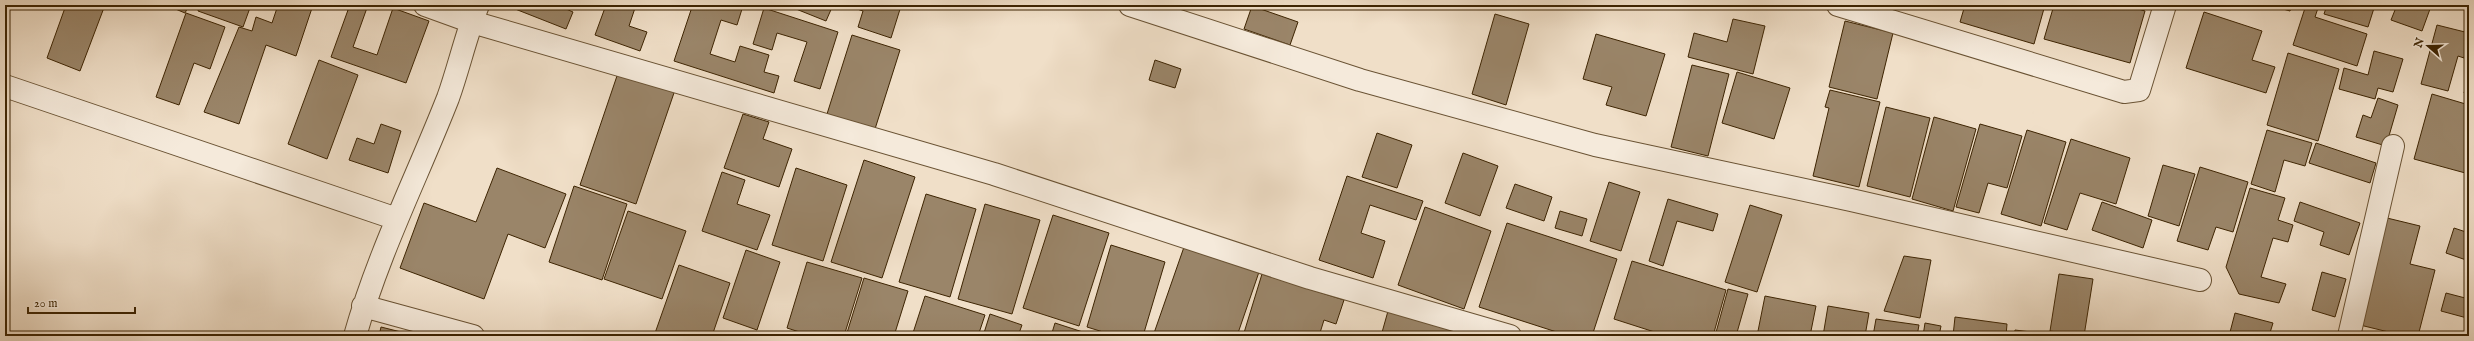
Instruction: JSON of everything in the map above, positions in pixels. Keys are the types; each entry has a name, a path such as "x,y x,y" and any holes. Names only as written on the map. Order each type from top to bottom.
{"street":[{"path":"425,5 475,13 994,174 1310,278 1510,336"},
{"path":"1130,5 1360,80 1595,145 1866,203 2200,280"},
{"path":"1838,5 2124,92 2139,90 2164,5"},
{"path":"355,336 363,306 397,219 448,97 475,13"},
{"path":"5,86 397,219"},
{"path":"2352,335 2393,146"},
{"path":"363,306 472,336"}],"building":[{"path":"66,5 105,5 80,71 47,58"},
{"path":"166,5 189,5 185,13"},
{"path":"199,5 251,5 243,27 198,11"},
{"path":"278,5 313,5 296,56 266,45 239,124 204,112 239,27 252,31 256,17 272,23"},
{"path":"334,5 368,5 353,47 377,55 393,8 429,21 406,83 331,57 348,10"},
{"path":"505,5 557,5 573,12 566,29"},
{"path":"606,5 636,5 629,26 647,32 640,51 595,35"},
{"path":"686,5 728,5 742,9 737,25 721,20 710,54 735,62 740,46 769,55 764,72 779,76 774,93 674,61 692,7"},
{"path":"786,5 833,5 826,21"},
{"path":"852,5 901,6 891,38 858,27 863,11 851,7"},
{"path":"1965,5 2045,5 2034,44 1960,22"},
{"path":"2054,5 2124,5 2145,11 2130,63 2044,39"},
{"path":"2269,5 2292,5 2290,11"},
{"path":"2306,5 2319,5 2315,17 2367,34 2357,66 2293,45"},
{"path":"2327,5 2375,5 2368,27 2324,14"},
{"path":"2397,5 2420,5 2430,9 2422,31 2391,20"},
{"path":"1252,6 1298,22 1290,45 1244,29"},
{"path":"764,8 838,32 820,89 794,81 807,42 777,33 772,50 753,44"},
{"path":"2204,12 2262,31 2252,60 2275,67 2266,93 2186,68"},
{"path":"186,13 225,27 210,69 194,63 179,105 156,97"},
{"path":"1495,14 1529,24 1506,105 1472,94"},
{"path":"1733,19 1765,26 1753,74 1688,57 1694,33 1727,42"},
{"path":"1845,21 1893,33 1877,99 1829,87"},
{"path":"2437,25 2469,33 2464,58 2458,56 2448,91 2421,84"},
{"path":"1596,34 1665,54 1646,116 1606,105 1612,87 1583,79"},
{"path":"852,35 900,50 875,129 827,114"},
{"path":"2374,51 2403,59 2393,92 2378,88 2375,99 2339,89 2344,68 2368,75"},
{"path":"2288,53 2339,69 2318,141 2267,125"},
{"path":"319,60 358,75 327,159 288,144"},
{"path":"1155,60 1181,69 1175,88 1149,80"},
{"path":"1692,65 1729,74 1708,156 1671,147"},
{"path":"620,67 676,87 636,204 580,185"},
{"path":"1737,72 1790,88 1774,139 1722,123"},
{"path":"2469,76 2469,94 2464,93"},
{"path":"1830,90 1880,102 1859,187 1813,176 1829,108 1825,107"},
{"path":"2432,94 2469,105 2469,174 2414,159"},
{"path":"2378,98 2398,105 2386,146 2356,137 2363,115 2371,118"},
{"path":"1886,107 1930,118 1910,197 1867,186"},
{"path":"743,114 769,122 763,139 792,149 779,187 724,168"},
{"path":"1934,117 1976,129 1953,211 1912,199"},
{"path":"381,124 401,131 388,173 349,160 357,138 374,144"},
{"path":"1980,124 2022,136 2007,188 1988,183 1979,213 1956,207"},
{"path":"2027,130 2066,142 2041,226 2001,214"},
{"path":"2267,130 2312,143 2305,166 2284,160 2275,192 2251,184"},
{"path":"1377,133 1412,145 1397,188 1362,177"},
{"path":"2071,139 2130,158 2116,204 2080,193 2067,230 2044,223"},
{"path":"2316,143 2376,163 2370,183 2309,163"},
{"path":"1463,153 1498,166 1480,216 1445,203"},
{"path":"864,160 915,177 882,278 831,262"},
{"path":"2163,165 2195,174 2179,226 2148,216"},
{"path":"2200,167 2248,182 2233,232 2216,227 2208,250 2177,241"},
{"path":"497,168 566,194 545,248 508,234 484,299 400,268 424,203 476,222"},
{"path":"796,168 847,185 823,261 772,245"},
{"path":"722,172 745,180 737,204 770,215 757,250 702,231"},
{"path":"1347,176 1423,201 1416,220 1370,205 1361,233 1385,241 1373,278 1319,260"},
{"path":"1609,182 1640,192 1621,251 1590,241"},
{"path":"1515,184 1552,197 1544,221 1506,208"},
{"path":"574,186 627,204 602,280 549,262"},
{"path":"2250,188 2285,198 2278,220 2293,225 2288,242 2273,238 2261,277 2286,284 2279,303 2239,294 2226,267"},
{"path":"926,194 976,209 950,297 899,282"},
{"path":"1668,199 1718,214 1713,231 1677,221 1663,266 1649,261"},
{"path":"2102,202 2152,220 2143,248 2092,230"},
{"path":"2300,202 2360,223 2349,255 2320,245 2324,232 2294,221"},
{"path":"985,204 1040,220 1012,314 958,299"},
{"path":"1750,205 1782,215 1757,292 1725,282"},
{"path":"1425,207 1491,231 1464,309 1398,285"},
{"path":"628,211 686,231 662,299 604,279"},
{"path":"1560,211 1587,219 1582,236 1555,228"},
{"path":"1053,215 1109,233 1079,326 1023,308"},
{"path":"2387,218 2420,226 2410,264 2435,270 2418,336 2405,336 2360,325"},
{"path":"1507,223 1617,259 1592,336 1569,336 1479,307"},
{"path":"2454,228 2469,233 2469,261 2446,253"},
{"path":"1111,245 1165,262 1143,336 1116,336 1087,327"},
{"path":"1184,247 1259,272 1237,336 1153,336"},
{"path":"746,250 780,262 757,330 723,318"},
{"path":"1904,256 1931,260 1920,318 1884,311"},
{"path":"1632,261 1726,290 1713,336 1667,336 1614,319"},
{"path":"807,262 862,278 844,336 812,336 787,328"},
{"path":"679,265 730,283 712,336 654,336"},
{"path":"2322,272 2346,279 2335,317 2312,310"},
{"path":"1262,274 1344,300 1336,324 1324,320 1319,336 1243,336"},
{"path":"2059,274 2093,279 2084,336 2050,331"},
{"path":"864,278 908,291 894,336 846,336"},
{"path":"1728,289 1748,294 1736,336 1715,336"},
{"path":"2446,293 2469,299 2467,318 2441,311"},
{"path":"925,296 985,315 978,336 912,336"},
{"path":"1765,296 1816,306 1810,336 1757,336"},
{"path":"1828,306 1869,313 1865,336 1823,336"},
{"path":"1388,311 1458,332 1456,336 1381,336"},
{"path":"2235,313 2273,323 2269,336 2229,336"},
{"path":"990,314 1022,325 1018,336 983,336"},
{"path":"1955,317 2007,324 2006,336 1953,336"},
{"path":"1876,319 1919,325 1917,336 1873,336"},
{"path":"1055,323 1089,334 1088,336 1051,336"},
{"path":"1925,323 1941,326 1939,336 1923,336"},
{"path":"381,327 417,336 379,336"},
{"path":"2015,330 2047,334 2046,336 2014,336"}]}
